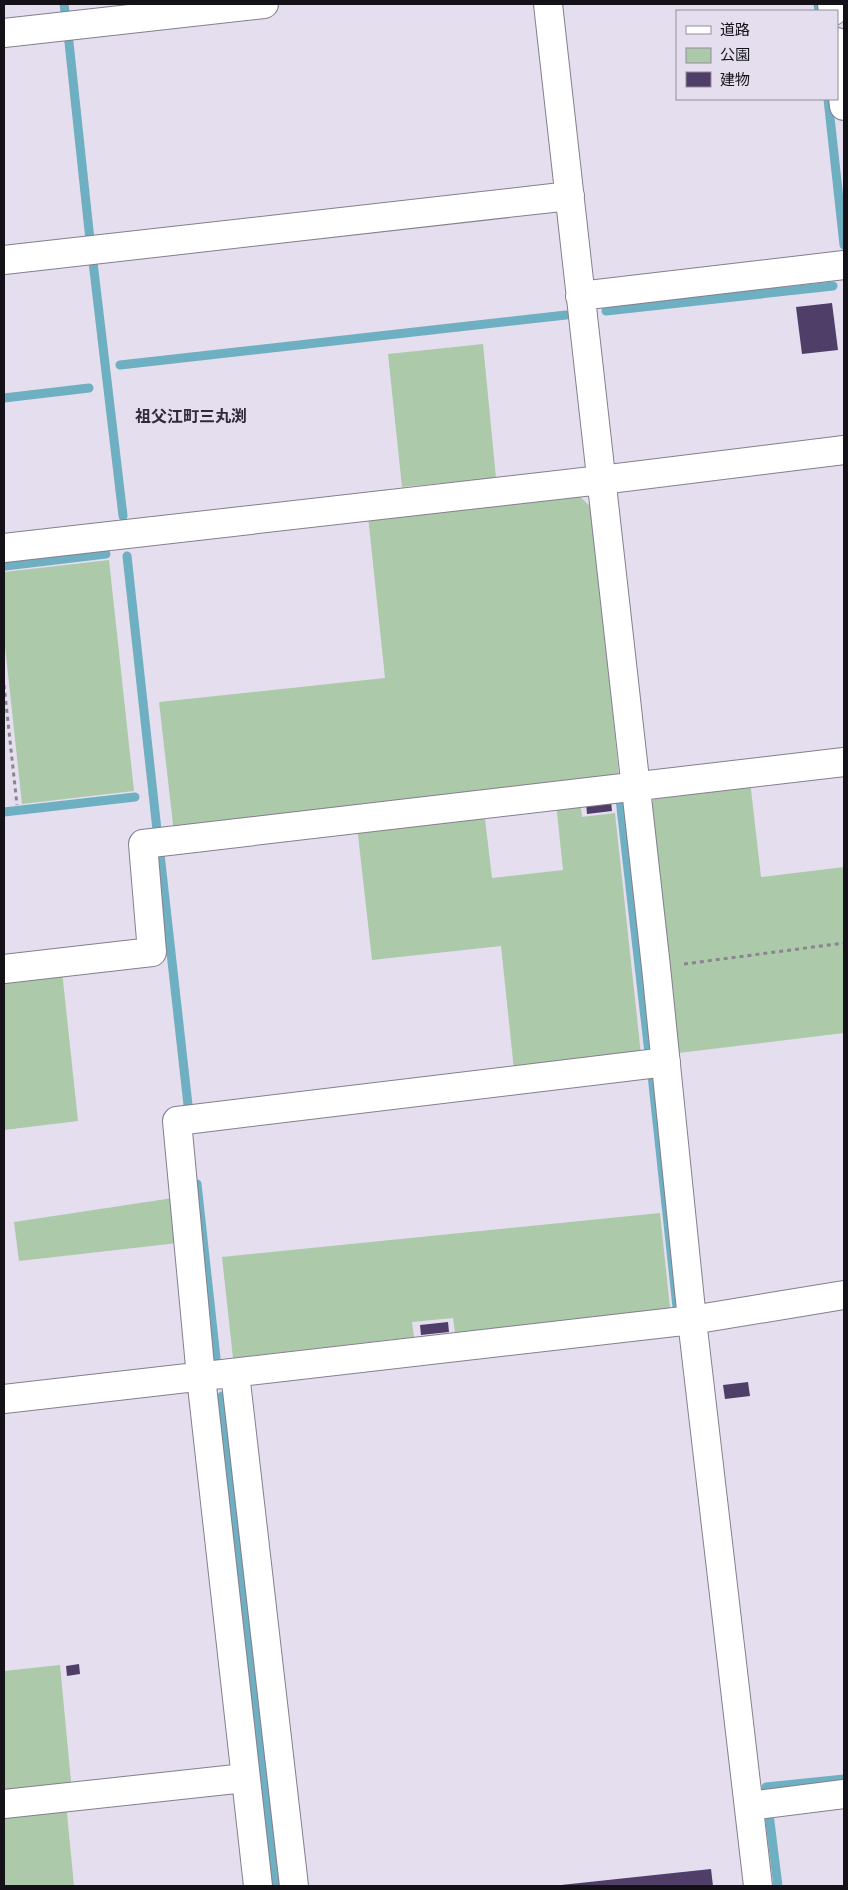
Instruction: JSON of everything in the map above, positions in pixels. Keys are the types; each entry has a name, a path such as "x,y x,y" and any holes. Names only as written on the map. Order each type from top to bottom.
{"street":[{"path":"4,33 264,4"},
{"path":"548,4 656,968 692,1320 758,1886"},
{"path":"840,50 844,106"},
{"path":"4,260 570,196"},
{"path":"580,296 844,265"},
{"path":"4,548 601,480 844,450"},
{"path":"4,969 152,952 143,844 844,762"},
{"path":"258,1886 201,1376 177,1121 666,1062"},
{"path":"4,1399 692,1320 844,1295"},
{"path":"235,1373 294,1886"},
{"path":"4,1804 245,1778"},
{"path":"749,1806 844,1794"}],"path":[{"path":"4,685 17,805"},
{"path":"656,968 844,943"}],"green space":[{"path":"483,344 496,478 402,487 388,354"},
{"path":"576,493 592,508 619,776 174,833 159,702 385,678 368,516"},
{"path":"109,560 134,791 22,804 4,637 4,572"},
{"path":"750,781 761,877 844,867 844,1033 678,1053 652,802 658,792"},
{"path":"580,800 582,817 615,813 641,1055 514,1070 501,946 372,960 357,826 484,811 492,878 563,870 556,803"},
{"path":"62,971 78,1121 4,1130 4,978"},
{"path":"173,1198 178,1243 19,1261 14,1222"},
{"path":"660,1213 670,1308 455,1333 453,1318 412,1322 414,1337 233,1358 222,1257"},
{"path":"60,1665 72,1792 4,1798 4,1671"},
{"path":"66,1803 74,1886 4,1886 4,1809"}],"building":[{"path":"832,303 838,350 802,354 796,307"},
{"path":"611,801 612,811 587,814 586,803"},
{"path":"448,1322 449,1332 421,1335 420,1325"},
{"path":"748,1382 750,1396 725,1399 723,1385"},
{"path":"79,1664 80,1674 67,1676 66,1666"},
{"path":"711,1869 713,1886 561,1886 561,1885"}],"waterway":[{"path":"64,4 65,12"},
{"path":"818,4 819,10"},
{"path":"68,33 90,240"},
{"path":"828,100 844,245"},
{"path":"93,262 123,516"},
{"path":"606,311 833,286"},
{"path":"120,365 566,315"},
{"path":"4,398 89,388"},
{"path":"5,566 106,554"},
{"path":"127,556 157,830"},
{"path":"4,812 135,797"},
{"path":"620,799 649,1053"},
{"path":"160,854 188,1105"},
{"path":"652,1075 677,1307"},
{"path":"197,1184 216,1358"},
{"path":"222,1396 277,1886"},
{"path":"766,1787 844,1779"},
{"path":"769,1814 778,1886"}],"district":[{"name":"祖父江町三丸渕","path":"191,416"}]}
